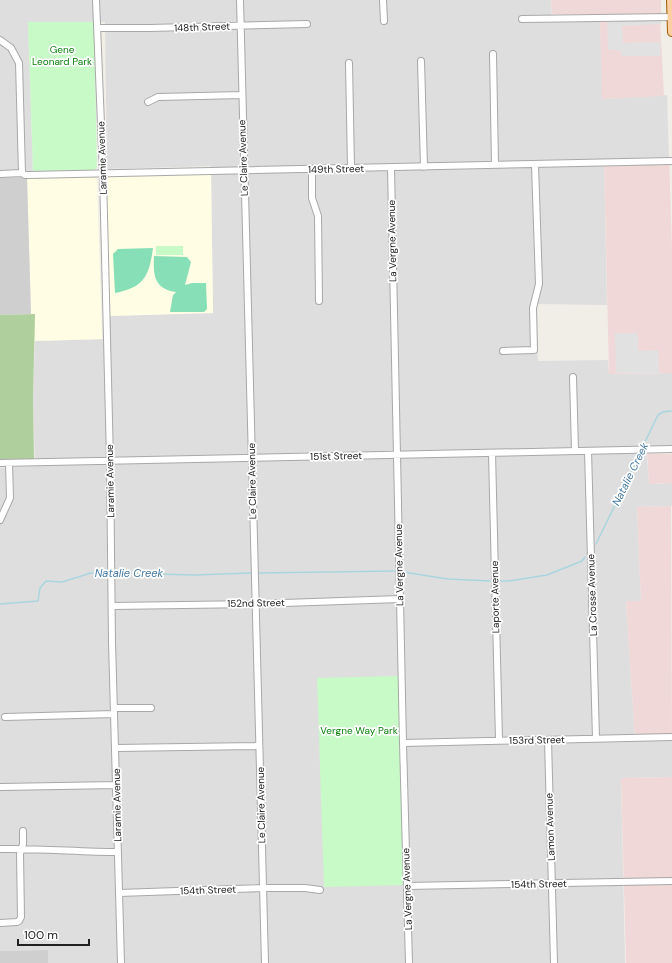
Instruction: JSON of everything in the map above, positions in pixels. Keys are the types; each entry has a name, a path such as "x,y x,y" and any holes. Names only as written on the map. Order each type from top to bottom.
{"main road":[{"path":"671,0 672,32"}],"street":[{"name":"Laramie Avenue","path":"96,0 103,174 114,711 121,963"},
{"name":"Le Claire Avenue","path":"240,0 265,963"},
{"path":"383,0 384,21"},
{"path":"522,19 672,16"},
{"name":"148th Street","path":"97,28 307,24"},
{"path":"0,40 11,48 19,63 22,173"},
{"path":"493,54 496,165"},
{"path":"421,61 424,167"},
{"path":"349,63 351,168"},
{"path":"148,102 158,97 242,96"},
{"name":"149th Street","path":"0,174 103,174 672,161"},
{"path":"503,351 534,350 533,308 538,284 535,165"},
{"name":"La Vergne Avenue","path":"391,168 396,455 409,963"},
{"path":"312,169 312,198 318,216 319,301"},
{"path":"573,377 575,452"},
{"name":"151st Street","path":"0,463 672,450"},
{"name":"La Crosse Avenue","path":"588,451 596,738"},
{"name":"Laporte Avenue","path":"492,453 499,740"},
{"path":"0,520 10,498 9,463"},
{"name":"152nd Street","path":"112,606 255,604 400,599"},
{"path":"5,717 151,708"},
{"name":"153rd Street","path":"403,743 672,737"},
{"name":"Lamon Avenue","path":"548,740 554,963"},
{"path":"116,748 259,746"},
{"path":"1,788 116,785"},
{"path":"0,923 13,923 19,921 22,915 20,854 23,844 23,831"},
{"path":"0,849 118,852"},
{"name":"154th Street","path":"407,886 672,881"},
{"name":"154th Street","path":"119,893 263,888 304,888 320,890"}],"shaded area":[{"path":"0,0 551,0 552,21 600,19 603,99 667,95 669,157 604,159 607,305 537,304 538,361 608,360 609,374 672,373 672,446 646,447 649,484 672,483 672,506 637,507 641,601 626,601 635,740 672,740 672,777 621,778 625,963 48,963 48,950 0,951 0,468 35,466 33,397 35,341 109,339 108,316 213,313 211,166 107,169 105,22 28,23 33,174 0,174"},
{"path":"551,0 661,0 661,14 552,14"},
{"path":"600,19 660,19 664,96 602,99"},
{"path":"661,20 661,24 622,26 623,43 661,42 660,56 621,56 621,50 608,50 607,21"},
{"path":"669,157 672,247 672,373 609,374 604,159"},
{"path":"211,174 213,313 108,316 105,176"},
{"path":"91,176 97,179 102,339 35,341 35,315 31,314 27,177"},
{"path":"27,177 31,314 0,315 0,178"},
{"path":"615,333 638,333 638,351 658,350 659,373 616,373"},
{"path":"647,454 672,454 672,483 649,484"},
{"path":"671,506 672,740 635,740 626,601 641,601 637,507"},
{"path":"672,777 672,963 626,963 621,778"},
{"path":"48,950 48,963 0,963 0,951"}],"green space":[{"name":"Gene Leonard Park","path":"28,22 94,22 97,167 93,171 33,171"},
{"path":"156,246 183,246 183,255 156,255"},
{"path":"153,248 147,273 139,284 125,291 115,293 113,254 118,249"},
{"path":"154,256 187,257 191,262 185,285 192,283 206,283 207,309 204,312 170,312 173,295 176,292 163,288 156,280"},
{"path":"35,314 33,397 34,459 0,460 0,315"},
{"name":"Vergne Way Park","path":"398,676 405,885 324,887 317,678"}],"waterway":[{"name":"Natalie Creek","path":"642,448 658,415 663,412 671,411"},
{"name":"Natalie Creek","path":"596,544 641,452"},
{"name":"Natalie Creek","path":"499,581 509,581 547,575 582,561 585,557"},
{"name":"Natalie Creek","path":"259,573 395,571"},
{"name":"Natalie Creek","path":"403,572 448,579 490,581"},
{"name":"Natalie Creek","path":"0,604 38,601 40,588 46,581 62,582 91,573 109,573"},
{"name":"Natalie Creek","path":"113,573 194,575 251,573"}]}
